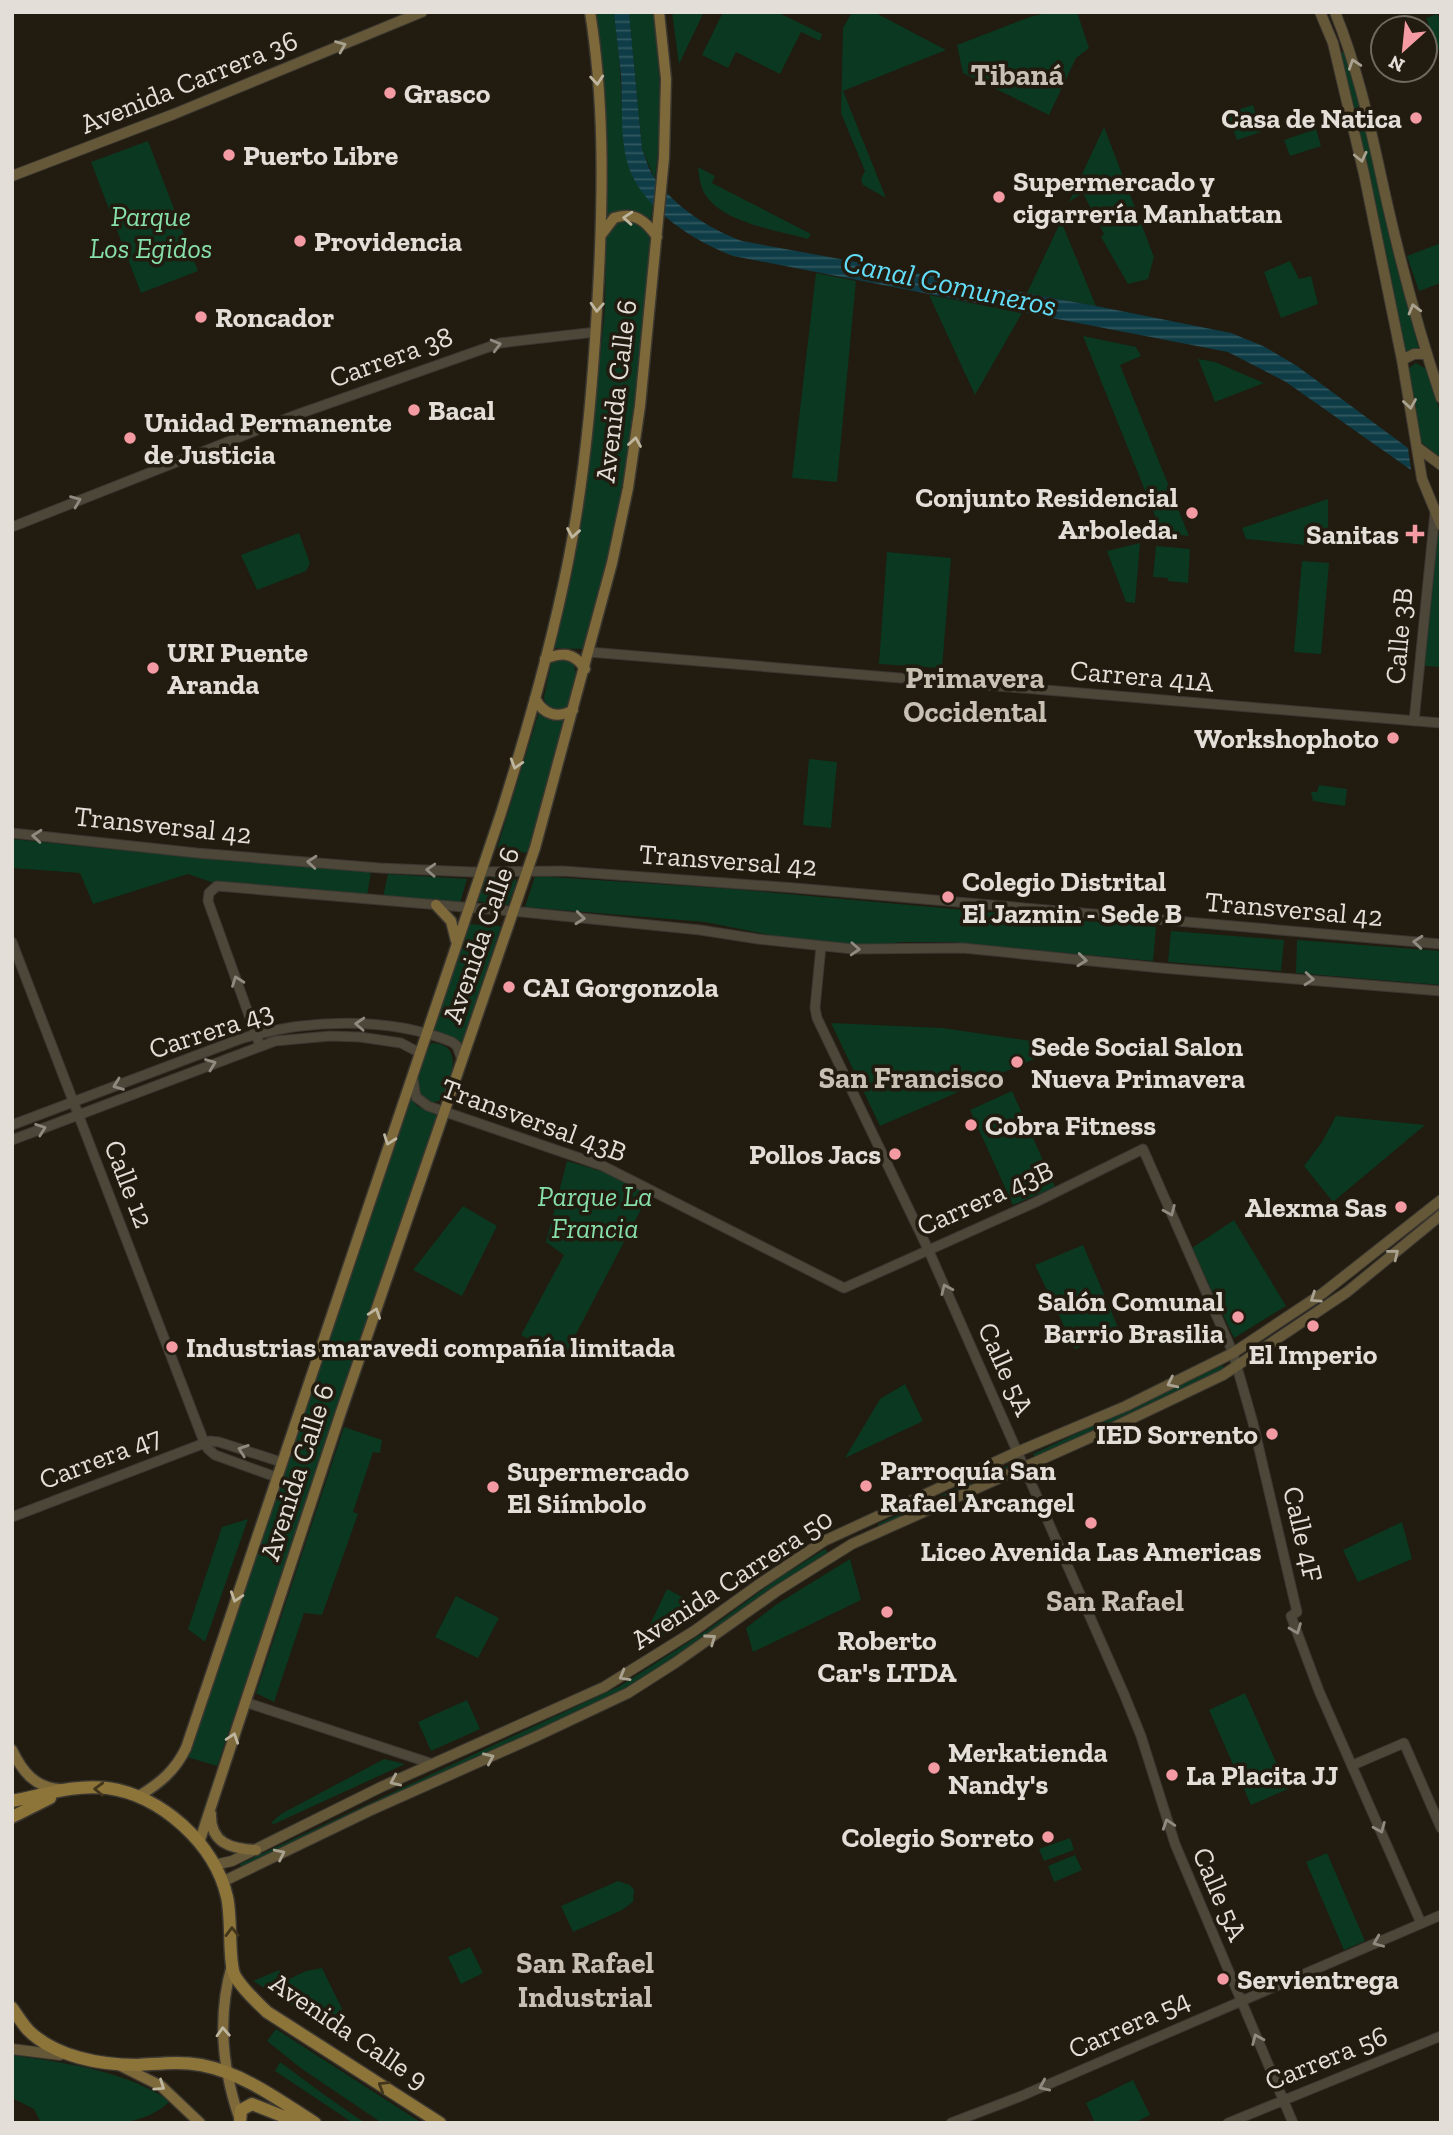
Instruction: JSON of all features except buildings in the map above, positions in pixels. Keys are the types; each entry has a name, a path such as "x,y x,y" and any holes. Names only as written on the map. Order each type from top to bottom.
{"highway":[{"path":"13,1800 66,1789 108,1788 139,1797 172,1815 199,1843 222,1882 231,1917 232,1965"},
{"path":"12,1817 66,1789"},
{"name":"Avenida Calle 9","path":"232,1965 235,1975 267,2012 440,2123"},
{"path":"12,1997 28,2019 56,2041 70,2049 111,2063"},
{"path":"12,2008 28,2029 41,2040 80,2058 111,2063 184,2063 228,2073 244,2079 315,2123"},
{"path":"240,2122 241,2110 252,2104 300,2123"}],"main road":[{"name":"Avenida Carrera 36","path":"12,176 278,72 422,12"},
{"name":"Avenida Calle 6","path":"139,1797 166,1778 186,1748 481,872 535,698 558,608 575,524 596,332 600,236 600,111 590,12"},
{"name":"Avenida Calle 6","path":"199,1843 527,871 612,563 630,477 640,406 667,127 666,79 659,12"},
{"path":"1320,12 1333,43 1353,121 1402,360 1424,486 1441,525"},
{"path":"1335,12 1364,96 1399,251 1426,354 1441,398"},
{"path":"600,236 614,218 629,215 644,221 657,232"},
{"path":"1402,360 1413,354 1426,354"},
{"path":"1417,447 1441,465"},
{"path":"545,659 567,654 579,661 584,669"},
{"path":"535,698 542,709 553,715 563,715 573,710"},
{"path":"436,905 451,921 457,944"},
{"name":"Avenida Carrera 50","path":"214,1865 232,1861 604,1687 677,1643 824,1541 1017,1452 1126,1406 1233,1353 1323,1293 1441,1200"},
{"name":"Avenida Carrera 50","path":"222,1882 369,1811 537,1737 628,1693 777,1591 852,1544 1209,1382 1347,1292 1441,1215"},
{"path":"12,1750 30,1778 46,1787 66,1789"},
{"path":"212,1803 212,1829 223,1843 234,1849 256,1850"},
{"path":"232,1965 223,2000 222,2019 228,2073 240,2122"},
{"path":"12,2049 80,2058"},
{"path":"111,2063 130,2069 161,2086 200,2123"}],"street":[{"name":"Carrera 38","path":"12,527 293,416 500,343 596,332"},
{"name":"Calle 3B","path":"1414,721 1435,512"},
{"name":"Carrera 41A","path":"589,652 1441,723"},
{"name":"Transversal 42","path":"12,834 380,867 481,872 563,871 795,888 1441,944"},
{"name":"Transversal 42","path":"256,1034 208,901 211,890 222,887 513,911 700,930 821,946 888,950 963,948 1161,968 1441,991"},
{"name":"Calle 12","path":"12,942 204,1442"},
{"name":"Calle 5A","path":"821,946 815,1008 817,1018 928,1249 1128,1704 1141,1736 1175,1844 1293,2123"},
{"name":"Carrera 43","path":"12,1125 256,1034 335,1023 376,1025 427,1035 454,1044 462,1060"},
{"path":"256,1034 260,1046"},
{"name":"Carrera 43","path":"12,1140 260,1046 296,1038 360,1037 401,1043 420,1053"},
{"name":"Transversal 43B","path":"412,1076 418,1101 444,1113 603,1166 844,1288"},
{"name":"Carrera 43B","path":"844,1288 1036,1202 1143,1149"},
{"name":"Calle 4F","path":"1143,1149 1233,1353 1253,1423 1297,1612 1291,1616 1319,1691 1421,1923"},
{"name":"Carrera 47","path":"12,1517 204,1442 219,1441 281,1462"},
{"name":"Carrera 47","path":"204,1442 215,1455 276,1477"},
{"path":"245,1702 433,1765"},
{"path":"1353,1765 1404,1743 1441,1828"},
{"name":"Carrera 54","path":"951,2123 1019,2097 1441,1915"},
{"name":"Carrera 56","path":"1228,2123 1441,2036"}],"green space":[{"path":"594,12 614,12 625,141 634,173 653,203 651,219 636,213 606,220"},
{"path":"629,12 653,12 660,96 655,179 642,149"},
{"path":"672,12 704,12 679,64"},
{"path":"723,12 777,12 822,34 820,41 801,32 780,74 736,52 728,68 702,55"},
{"path":"852,12 874,12 946,50 843,91 886,198 863,185 861,179 865,171 841,113 843,28"},
{"path":"1051,12 1077,12 1089,48 1076,58 1049,115 963,73 957,45 1030,17"},
{"path":"1439,18 1441,22 1441,56 1439,51"},
{"path":"1346,51 1360,97 1419,350 1406,354 1368,166 1340,53"},
{"path":"1253,105 1261,132 1237,140 1227,113"},
{"path":"1104,127 1154,257 1148,279 1128,284 1101,237 1104,234 1083,193 1069,202"},
{"path":"1316,129 1321,146 1290,156 1284,140"},
{"name":"Parque Los Egidos","path":"148,141 198,271 141,293 91,162"},
{"path":"698,167 715,176 712,183 811,234 808,239 766,229 724,212 705,194"},
{"path":"618,220 640,222 650,234 642,339 629,444 610,547 583,649 554,648 573,570 593,430 605,308 606,234"},
{"path":"1061,221 1096,306 1027,293"},
{"path":"1441,243 1441,283 1419,291 1407,256"},
{"path":"1290,261 1299,279 1311,276 1318,304 1281,318 1264,272"},
{"path":"816,273 856,281 837,482 792,478"},
{"path":"929,295 1022,313 975,395"},
{"path":"1083,336 1136,347 1141,356 1120,365 1189,536 1162,533"},
{"path":"1198,359 1215,362 1264,383 1215,402"},
{"path":"1416,363 1426,369 1441,414 1441,458 1420,441 1408,369"},
{"path":"1328,499 1328,531 1308,540 1306,545 1246,539 1242,528"},
{"path":"1437,530 1441,537 1441,667 1424,666"},
{"path":"299,533 310,563 306,571 257,590 241,555"},
{"path":"1140,543 1135,603 1126,602 1107,551"},
{"path":"1156,546 1190,549 1188,583 1153,577"},
{"path":"887,552 951,558 942,668 879,664"},
{"path":"1302,561 1329,563 1321,654 1294,652"},
{"path":"565,658 573,662 577,677 569,709 554,713 545,704 544,697 552,659"},
{"path":"539,712 566,718 528,853 497,849"},
{"path":"809,759 837,762 831,828 803,825"},
{"path":"1319,785 1347,789 1345,806 1313,801 1311,792 1317,792"},
{"path":"12,839 371,872 367,896 211,882 188,874 93,904 80,873 12,868"},
{"path":"388,874 467,879 460,903 383,897"},
{"path":"535,876 732,889 1156,927 1153,961 950,942 876,945 839,943 780,937 705,922 525,907"},
{"path":"484,877 513,877 517,881 508,905 478,901"},
{"path":"467,924 501,926 461,1048 455,1038 433,1031"},
{"path":"1171,931 1284,940 1281,971 1168,962"},
{"path":"1297,940 1441,951 1441,985 1296,973"},
{"path":"831,1023 943,1028 1064,1046 880,1126"},
{"path":"432,1043 443,1045 449,1050 453,1066 439,1101 430,1103 417,1094 417,1088 422,1059"},
{"path":"1012,1091 1055,1187 1013,1205 970,1110"},
{"path":"410,1097 417,1106 437,1115 233,1719 217,1766 187,1757"},
{"path":"1336,1116 1425,1125 1333,1202 1304,1166 1322,1142"},
{"name":"Parque La Francia","path":"567,1161 607,1173 649,1194 564,1357 521,1335 564,1255 546,1242"},
{"path":"463,1206 497,1226 462,1296 413,1270"},
{"path":"1234,1220 1286,1306 1234,1338 1192,1248"},
{"path":"1083,1245 1120,1332 1075,1349 1035,1265"},
{"path":"1223,1365 1224,1370 1205,1381 1035,1458 1033,1454"},
{"path":"905,1384 923,1421 845,1458 880,1399"},
{"path":"344,1427 382,1440 380,1453 373,1452 353,1512 358,1514 322,1615 304,1613 274,1702 256,1693"},
{"path":"1009,1465 1011,1469 879,1528 878,1524"},
{"path":"248,1519 205,1642 188,1629 222,1527"},
{"path":"1402,1522 1412,1559 1358,1582 1343,1550"},
{"path":"825,1549 828,1553 623,1691 242,1869 240,1864 620,1686"},
{"path":"850,1559 861,1600 753,1652 746,1628 777,1604"},
{"path":"667,1589 703,1608 636,1654"},
{"path":"456,1596 499,1618 478,1658 435,1637"},
{"path":"1245,1693 1288,1789 1251,1805 1209,1710"},
{"path":"467,1700 480,1729 431,1751 418,1722"},
{"path":"384,1759 405,1764 274,1824 271,1823 281,1814"},
{"path":"1070,1838 1074,1850 1044,1861 1039,1849"},
{"path":"1327,1853 1365,1941 1344,1950 1306,1862"},
{"path":"1075,1855 1082,1870 1054,1882 1048,1866"},
{"path":"618,1881 630,1885 634,1890 633,1902 622,1910 573,1932 561,1906"},
{"path":"470,1947 483,1973 461,1984 448,1957"},
{"path":"322,1968 342,2009 337,2016 321,2023 253,1981 279,1970 285,1981 306,1971"},
{"path":"276,2029 422,2123 382,2123 302,2069 267,2041"},
{"path":"12,2055 94,2069 134,2082 170,2101 157,2111 126,2122 41,2123 34,2109 12,2098"},
{"path":"280,2062 365,2123 353,2123 275,2071"},
{"path":"1133,2080 1150,2115 1134,2123 1095,2123 1086,2103"}],"water":[{"name":"Canal Comuneros","path":"614,12 629,12 642,149 650,169 674,200 706,224 742,241 1231,333 1263,346 1297,366 1408,448 1411,470 1286,382 1228,352 733,256 703,242 660,212 631,173 623,138 621,77"}],"place":[{"name":"Grasco","path":"390,93"},
{"name":"Casa de Natica","path":"1416,118"},
{"name":"Puerto Libre","path":"229,155"},
{"name":"Supermercado y cigarrería Manhattan","path":"999,197"},
{"name":"Providencia","path":"300,241"},
{"name":"Roncador","path":"201,317"},
{"name":"Bacal","path":"414,410"},
{"name":"Unidad Permanente de Justicia","path":"130,438"},
{"name":"Conjunto Residencial Arboleda.","path":"1192,513"},
{"name":"Sanitas","path":"1415,534"},
{"name":"URI Puente Aranda","path":"153,668"},
{"name":"Workshophoto","path":"1393,738"},
{"name":"Colegio Distrital El Jazmin - Sede B","path":"948,897"},
{"name":"CAI Gorgonzola","path":"509,987"},
{"name":"Sede Social Salon Nueva Primavera","path":"1017,1062"},
{"name":"Cobra Fitness","path":"971,1125"},
{"name":"Pollos Jacs","path":"895,1154"},
{"name":"Alexma Sas","path":"1401,1207"},
{"name":"Salón Comunal Barrio Brasilia","path":"1238,1317"},
{"name":"El Imperio","path":"1313,1326"},
{"name":"Industrias maravedi compañía limitada","path":"172,1347"},
{"name":"IED Sorrento","path":"1272,1434"},
{"name":"Parroquía San Rafael Arcangel","path":"866,1486"},
{"name":"Supermercado El Siímbolo","path":"493,1487"},
{"name":"Liceo Avenida Las Americas","path":"1091,1523"},
{"name":"Roberto Car's LTDA","path":"887,1612"},
{"name":"Merkatienda Nandy's","path":"934,1768"},
{"name":"La Placita JJ","path":"1172,1775"},
{"name":"Colegio Sorreto","path":"1048,1837"},
{"name":"Servientrega","path":"1223,1979"}],"district":[{"name":"Tibaná","path":"1017,75"},
{"name":"Primavera Occidental","path":"975,695"},
{"name":"San Francisco","path":"911,1078"},
{"name":"San Rafael","path":"1115,1601"},
{"name":"San Rafael Industrial","path":"585,1980"}]}
